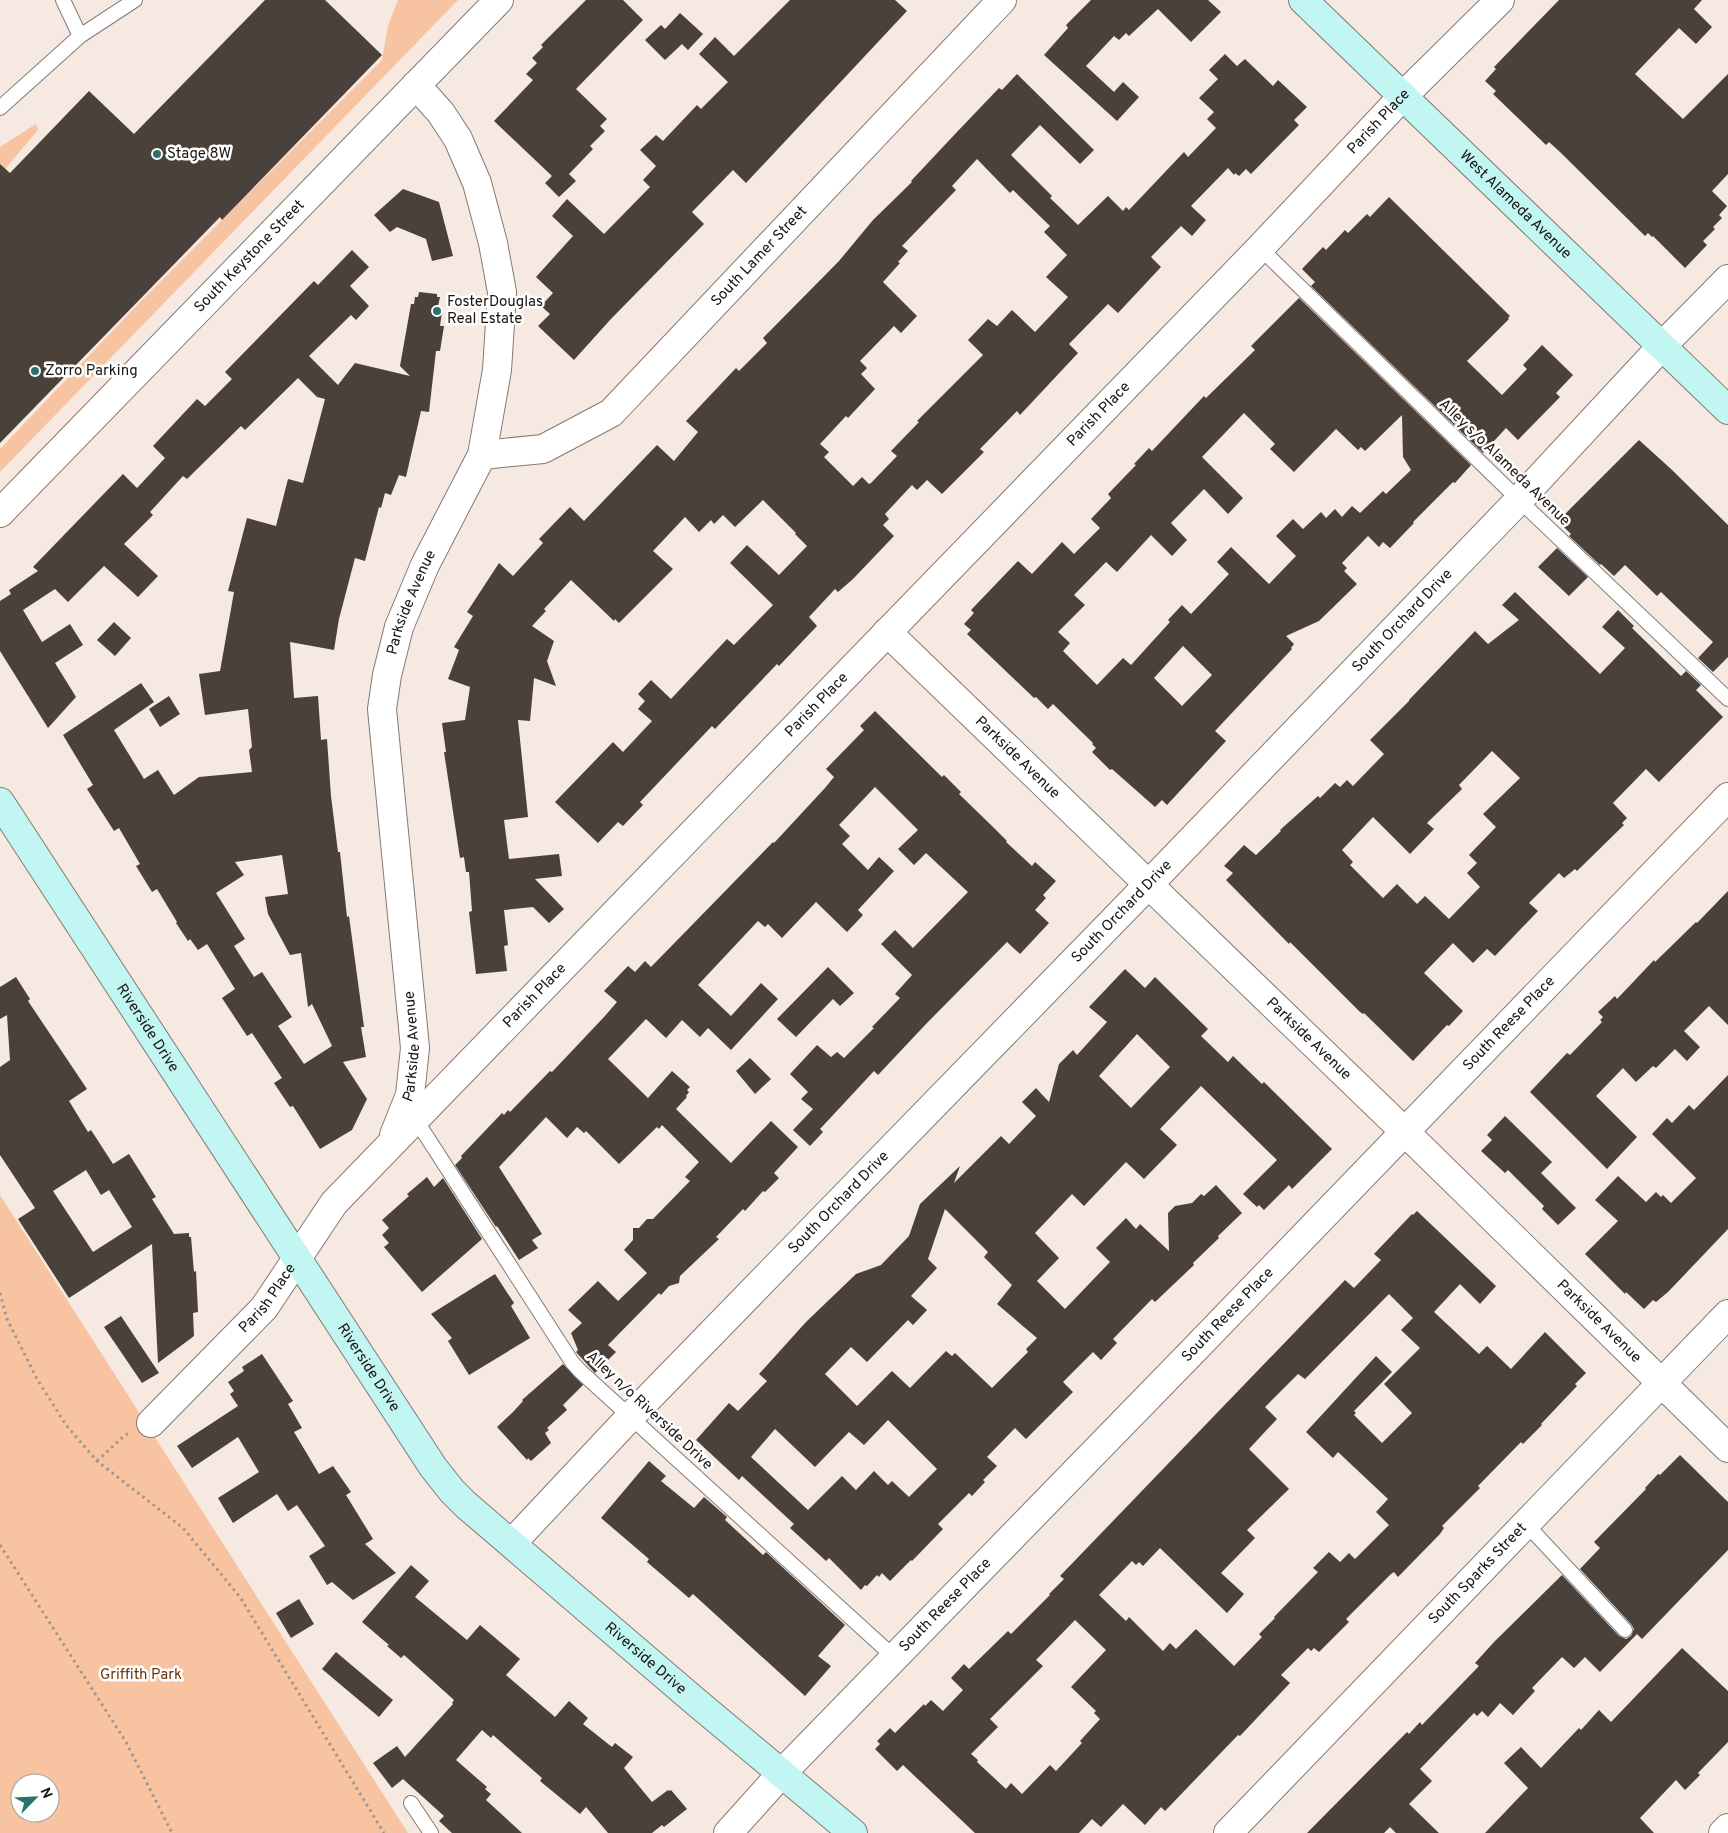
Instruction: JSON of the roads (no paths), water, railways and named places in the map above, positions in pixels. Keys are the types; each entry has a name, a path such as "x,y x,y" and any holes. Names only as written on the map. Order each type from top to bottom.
{"main road":[{"name":"West Alameda Avenue","path":"1303,0 1728,410"},
{"name":"Riverside Drive","path":"0,802 433,1467 452,1491 696,1702 853,1833"}],"street":[{"name":"South Keystone Street","path":"0,512 499,0"},
{"name":"South Lamer Street","path":"482,455 543,449 611,413 1002,0"},
{"name":"Parish Place","path":"151,1423 264,1308 334,1203 1260,248 1403,96 1500,0"},
{"name":"Parkside Avenue","path":"388,1148 410,1095 415,1048 382,709 387,675 399,627 425,565 482,455 497,370 502,292 477,183 458,139 441,114 416,85"},
{"name":"South Orchard Drive","path":"512,1542 630,1417 1149,884 1519,500 1728,278"},
{"name":"Parkside Avenue","path":"887,632 1405,1132 1728,1448"},
{"name":"South Reese Place","path":"728,1833 894,1657 1728,797"},
{"name":"South Sparks Street","path":"1228,1833 1728,1314"},
{"path":"1724,1833 1728,1828"}],"lane":[{"path":"62,0 80,36"},
{"path":"0,108 80,36 135,0"},
{"name":"Alley s/o Alameda Avenue","path":"1260,248 1519,500 1728,699"},
{"name":"Alley n/o Riverside Drive","path":"416,1120 572,1362 580,1371 894,1657"},
{"path":"1526,1525 1625,1630"},
{"path":"411,1803 432,1833"}],"place":[{"name":"Stage 8W","path":"157,154"},
{"name":"FosterDouglas Real Estate","path":"437,311"},
{"name":"Zorro Parking","path":"35,371"}],"park label":[{"name":"Griffith Park","path":"141,1675"}]}
